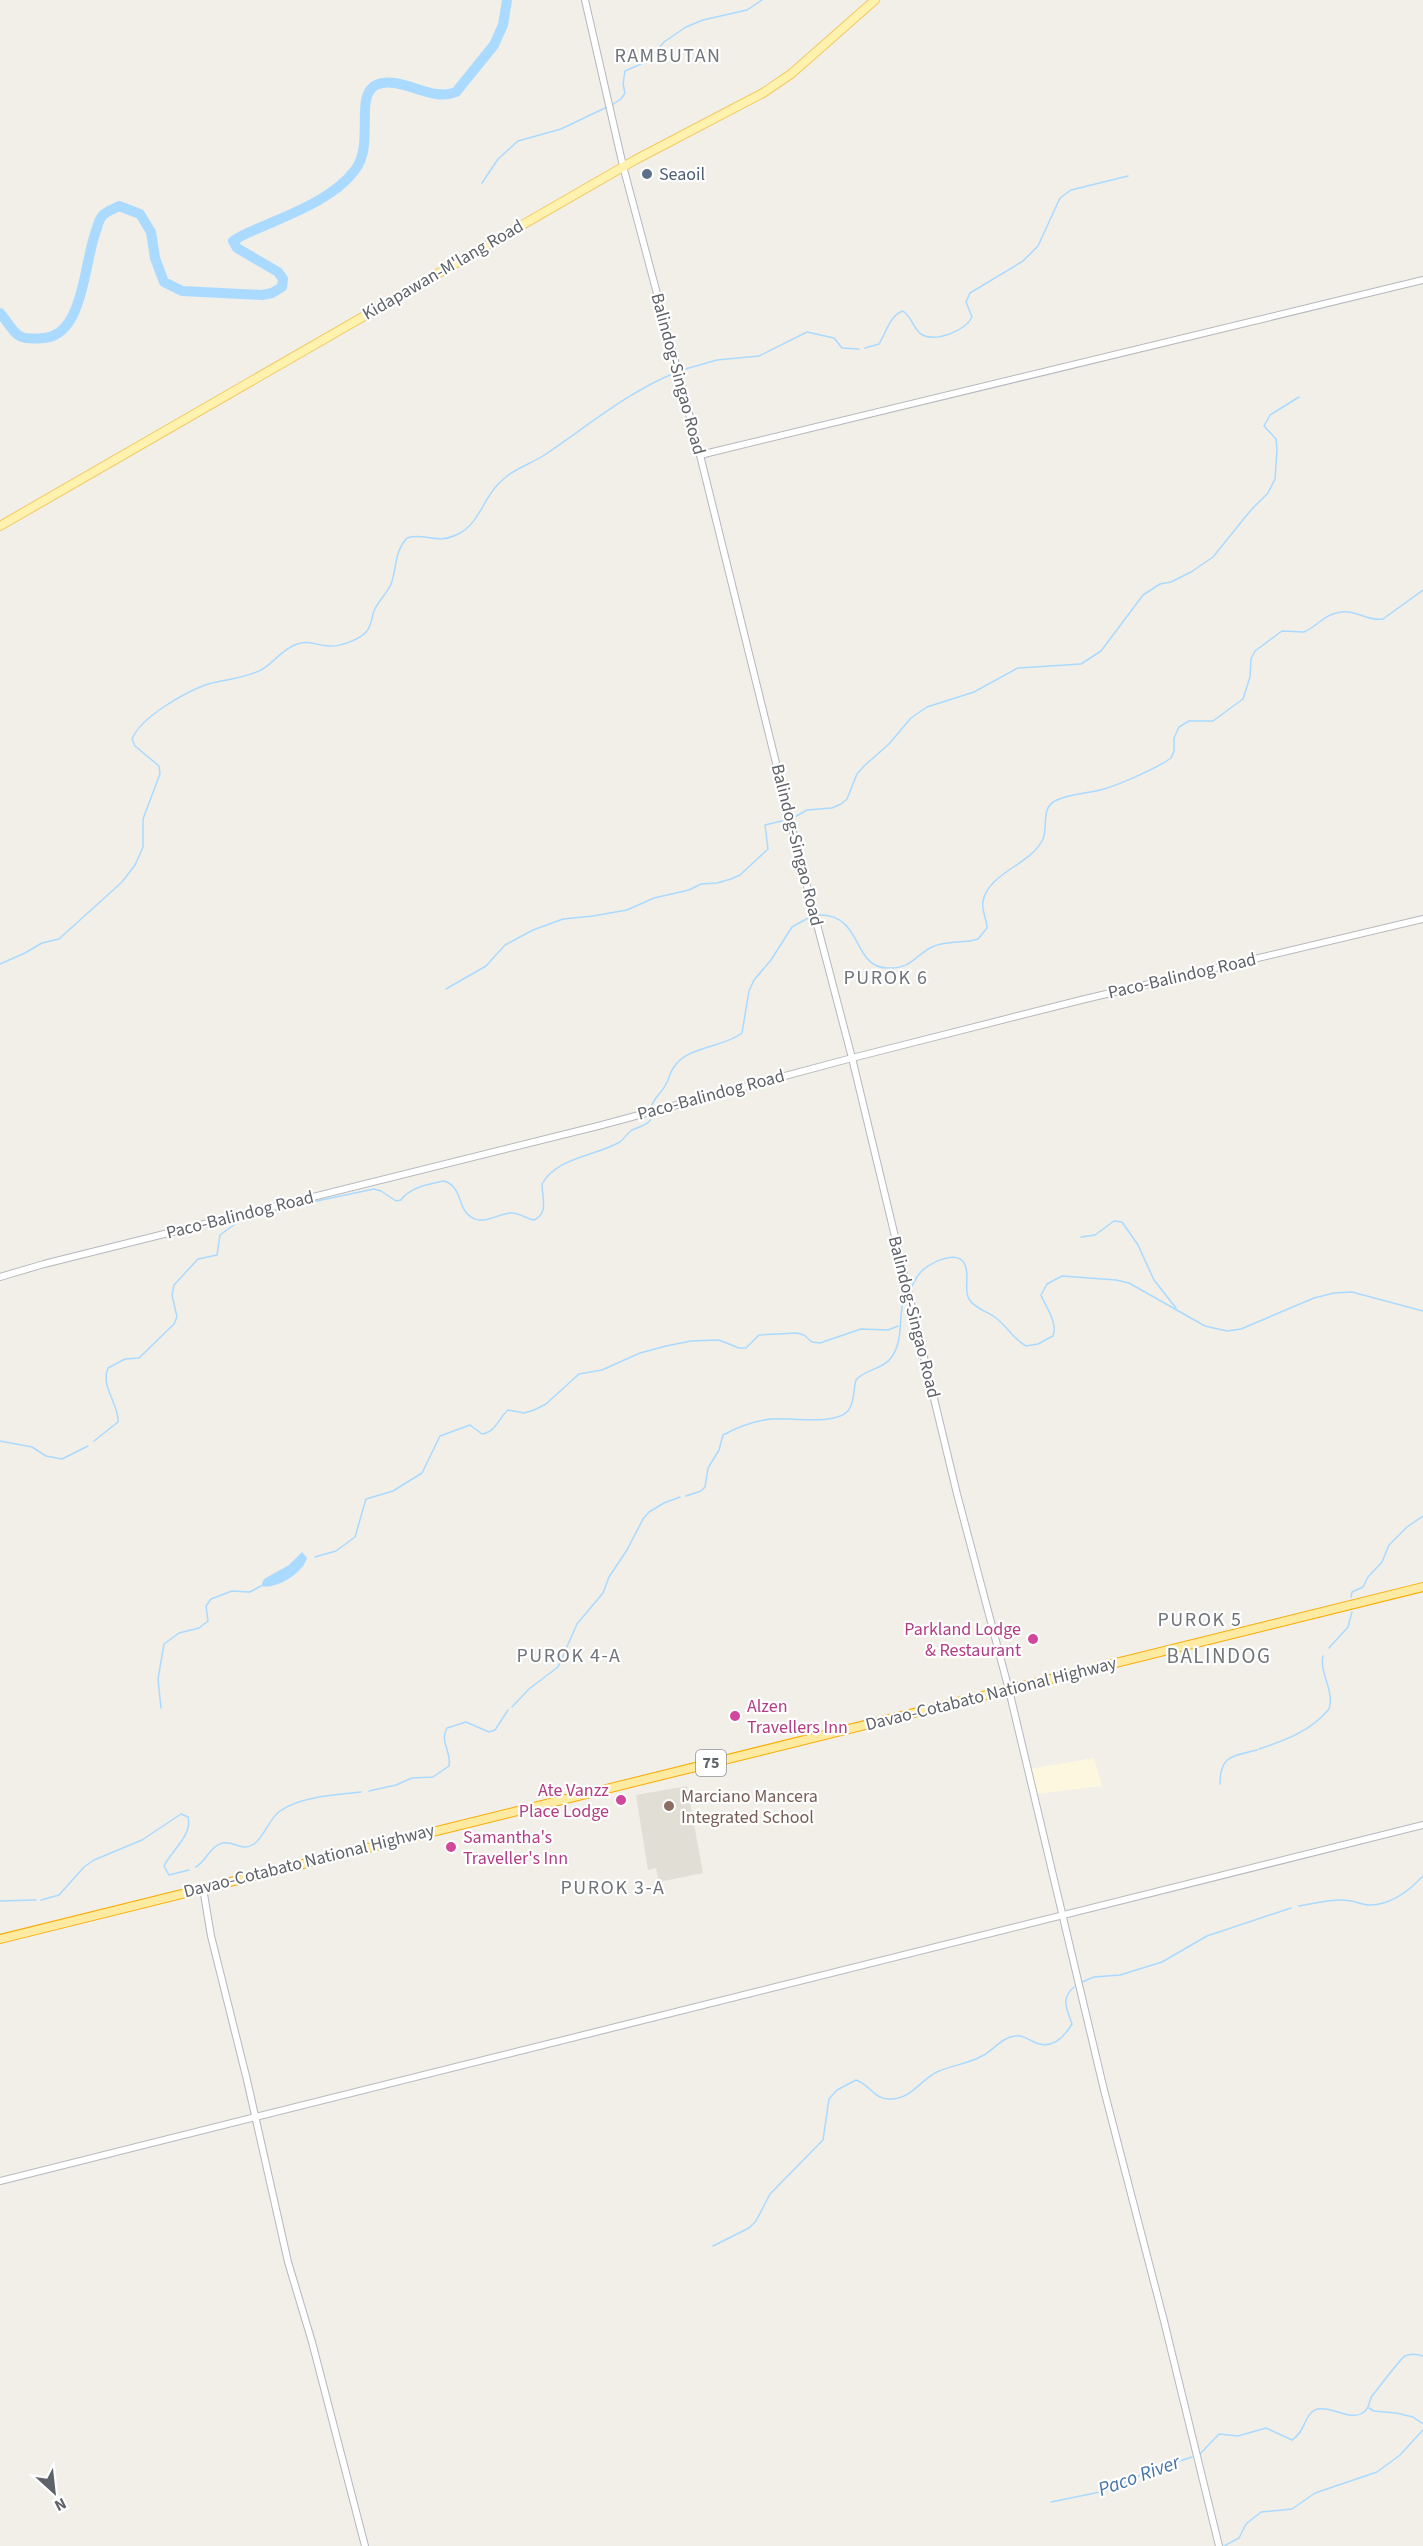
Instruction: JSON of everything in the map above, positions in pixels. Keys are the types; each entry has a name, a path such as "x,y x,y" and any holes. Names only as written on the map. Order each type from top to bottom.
{"highway":[{"name":"Davao-Cotabato National Highway","path":"0,1939 1423,1587"}],"main road":[{"name":"Kidapawan-M'lang Road","path":"0,526 623,166 776,85 875,0"}],"street":[{"name":"Balindog-Singao Road","path":"585,0 623,166 700,455 797,848 852,1058 957,1494 1009,1690 1104,2090 1219,2546"},
{"path":"700,455 1423,280"},
{"name":"Paco-Balindog Road","path":"0,1277 44,1264 598,1126 1081,1000 1423,919"},
{"path":"0,2181 1423,1825"},
{"path":"202,1888 211,1936 256,2117 288,2262 312,2342 365,2546"}],"shaded area":[{"path":"1094,1758 1102,1786 1035,1794 1029,1769"},
{"path":"687,1786 703,1873 659,1882 656,1868 648,1870 636,1795"}],"water":[{"path":"302,1552 307,1558 295,1575 281,1583 267,1587 261,1586 264,1579 289,1565"}],"waterway":[{"path":"0,313 21,337 34,339 58,334 68,324 75,310 100,219 119,206 140,214 151,232 155,258 164,282 182,291 262,295 272,293 282,287 283,279 278,272 237,248 233,241 314,203 347,180 361,160 364,148 366,99 376,85 395,83 436,94 456,92 494,45 503,25 507,0"},
{"path":"612,105 625,93 623,84 625,71 648,61 664,42 686,27 703,20 747,10 762,0"},
{"path":"482,183 498,159 518,141 561,129 607,107"},
{"path":"865,348 879,344 892,320 903,311 918,332 927,336 941,336 963,327 972,317 966,302 970,293 1023,261 1038,246 1060,198 1071,190 1128,176"},
{"path":"682,370 717,360 759,356 807,332 834,338 842,348 859,349"},
{"path":"0,964 42,943 59,939 122,882 135,865 143,847 143,819 160,774 159,766 135,746 132,739 144,722 176,699 198,688 261,670 287,649 297,644 333,646 359,638 368,630 375,608 389,588 398,554 407,538 438,539 460,533 473,522 492,491 511,474 546,454 625,399 675,373"},
{"path":"793,818 807,810 832,808 841,804 847,799 857,774 864,766 889,744 911,718 927,707 974,692 1018,668 1081,664 1101,651 1143,595 1160,584 1171,582 1191,572 1213,557 1251,510 1268,493 1275,479 1277,450 1276,439 1264,426 1270,415 1299,397"},
{"path":"819,915 833,917 843,923 851,931 868,959 876,965 887,968 907,964 938,945 978,939 987,928 983,911 983,901 987,891 1001,875 1037,848 1043,839 1046,813 1051,804 1067,796 1098,791 1120,783 1171,758 1174,751 1174,738 1179,727 1189,721 1213,721 1243,699 1250,677 1251,659 1255,651 1282,631 1304,632 1330,615 1341,612 1352,612 1372,619 1383,619 1423,590"},
{"path":"446,989 486,966 505,945 533,930 563,919 627,910 654,898 740,875 768,849 765,825 786,820"},
{"path":"651,1108 680,1060 696,1051 725,1042 742,1033 749,991 754,980 771,960 792,927 810,917"},
{"path":"239,1222 288,1207 374,1189 396,1201 401,1200 415,1189 444,1181 454,1188 471,1217 486,1220 512,1213 534,1220 542,1213 542,1184 548,1175 566,1163 618,1143 632,1130 647,1123 652,1115"},
{"path":"1081,1237 1095,1235 1114,1221 1122,1222 1138,1245 1154,1280 1176,1308"},
{"path":"94,1441 118,1422 116,1408 106,1382 108,1368 125,1359 139,1358 174,1324 177,1317 172,1295 174,1285 198,1259 217,1255 220,1235 235,1224"},
{"path":"910,1289 924,1269 942,1259 955,1257 960,1259 966,1267 969,1299 978,1308 996,1318 1026,1346 1038,1344 1053,1336 1053,1320 1041,1295 1047,1284 1062,1276 1129,1283 1205,1326 1227,1331 1241,1329 1314,1298 1334,1293 1352,1292 1423,1311"},
{"path":"686,1496 701,1491 705,1487 708,1468 719,1450 723,1435 734,1429 765,1420 822,1420 841,1416 848,1411 853,1400 856,1380 887,1362 895,1351 905,1295"},
{"path":"315,1557 336,1551 355,1537 366,1499 393,1491 422,1473 440,1436 470,1425 482,1434 487,1433 508,1410 524,1413 546,1404 579,1374 602,1370 640,1353 691,1341 719,1340 739,1348 746,1348 759,1335 797,1333 804,1335 812,1342 820,1343 861,1329 888,1330 898,1326"},
{"path":"0,1441 32,1447 46,1456 62,1459 88,1446"},
{"path":"512,1707 529,1689 558,1667 577,1624 603,1593 609,1577 627,1550 643,1519 649,1512 664,1503 680,1497"},
{"path":"1351,1597 1352,1592 1363,1587 1368,1577 1382,1562 1389,1545 1407,1527 1423,1516"},
{"path":"161,1708 158,1679 164,1644 179,1633 199,1628 208,1621 206,1606 211,1599 232,1591 250,1592 261,1586"},
{"path":"1329,1648 1348,1627 1352,1612"},
{"path":"1259,1749 1306,1729 1329,1709 1330,1696 1323,1669 1323,1656"},
{"path":"369,1791 396,1785 412,1778 433,1777 449,1766 444,1738 447,1728 466,1722 489,1732 495,1730 508,1710"},
{"path":"1220,1784 1222,1767 1225,1762 1235,1756 1257,1750"},
{"path":"196,1867 219,1844 227,1843 242,1847 254,1844 276,1815 288,1806 319,1797 361,1792"},
{"path":"41,1900 59,1895 84,1867 94,1860 142,1840 181,1814 188,1817 189,1824 180,1843 164,1866 169,1875 189,1870"},
{"path":"1299,1906 1338,1900 1367,1905 1385,1903 1406,1892 1423,1876"},
{"path":"0,1901 36,1900"},
{"path":"1082,1982 1094,1977 1120,1975 1162,1962 1207,1936 1291,1908"},
{"path":"713,2246 749,2228 756,2221 770,2194 823,2140 829,2099 837,2090 856,2080 880,2097 898,2098 910,2093 937,2072 978,2058 1011,2037 1022,2036 1045,2045 1055,2042 1072,2024 1066,2000 1074,1987"},
{"name":"Paco River","path":"1200,2454 1219,2434 1238,2436 1266,2428 1292,2440 1300,2432 1310,2414 1318,2409 1359,2415 1366,2411 1372,2396 1405,2356 1412,2354 1423,2356"},
{"path":"1369,2408 1374,2411 1413,2417 1423,2424"},
{"path":"1224,2546 1239,2538 1246,2524 1261,2512 1292,2509 1315,2493 1377,2472 1400,2455 1423,2430"},
{"name":"Paco River","path":"1051,2502 1105,2491 1152,2470 1192,2457"}],"place":[{"name":"Seaoil","path":"647,174"},
{"name":"Parkland Lodge & Restaurant","path":"1033,1639"},
{"name":"Alzen Travellers Inn","path":"735,1716"},
{"name":"Ate Vanzz Place Lodge","path":"621,1800"},
{"name":"Marciano Mancera Integrated School","path":"669,1806"},
{"name":"Samantha's Traveller's Inn","path":"451,1847"}],"district":[{"name":"RAMBUTAN","path":"668,56"},
{"name":"PUROK 6","path":"886,978"},
{"name":"PUROK 5","path":"1200,1620"},
{"name":"PUROK 4-A","path":"569,1656"},
{"name":"BALINDOG","path":"1219,1656"},
{"name":"PUROK 3-A","path":"613,1888"}]}
